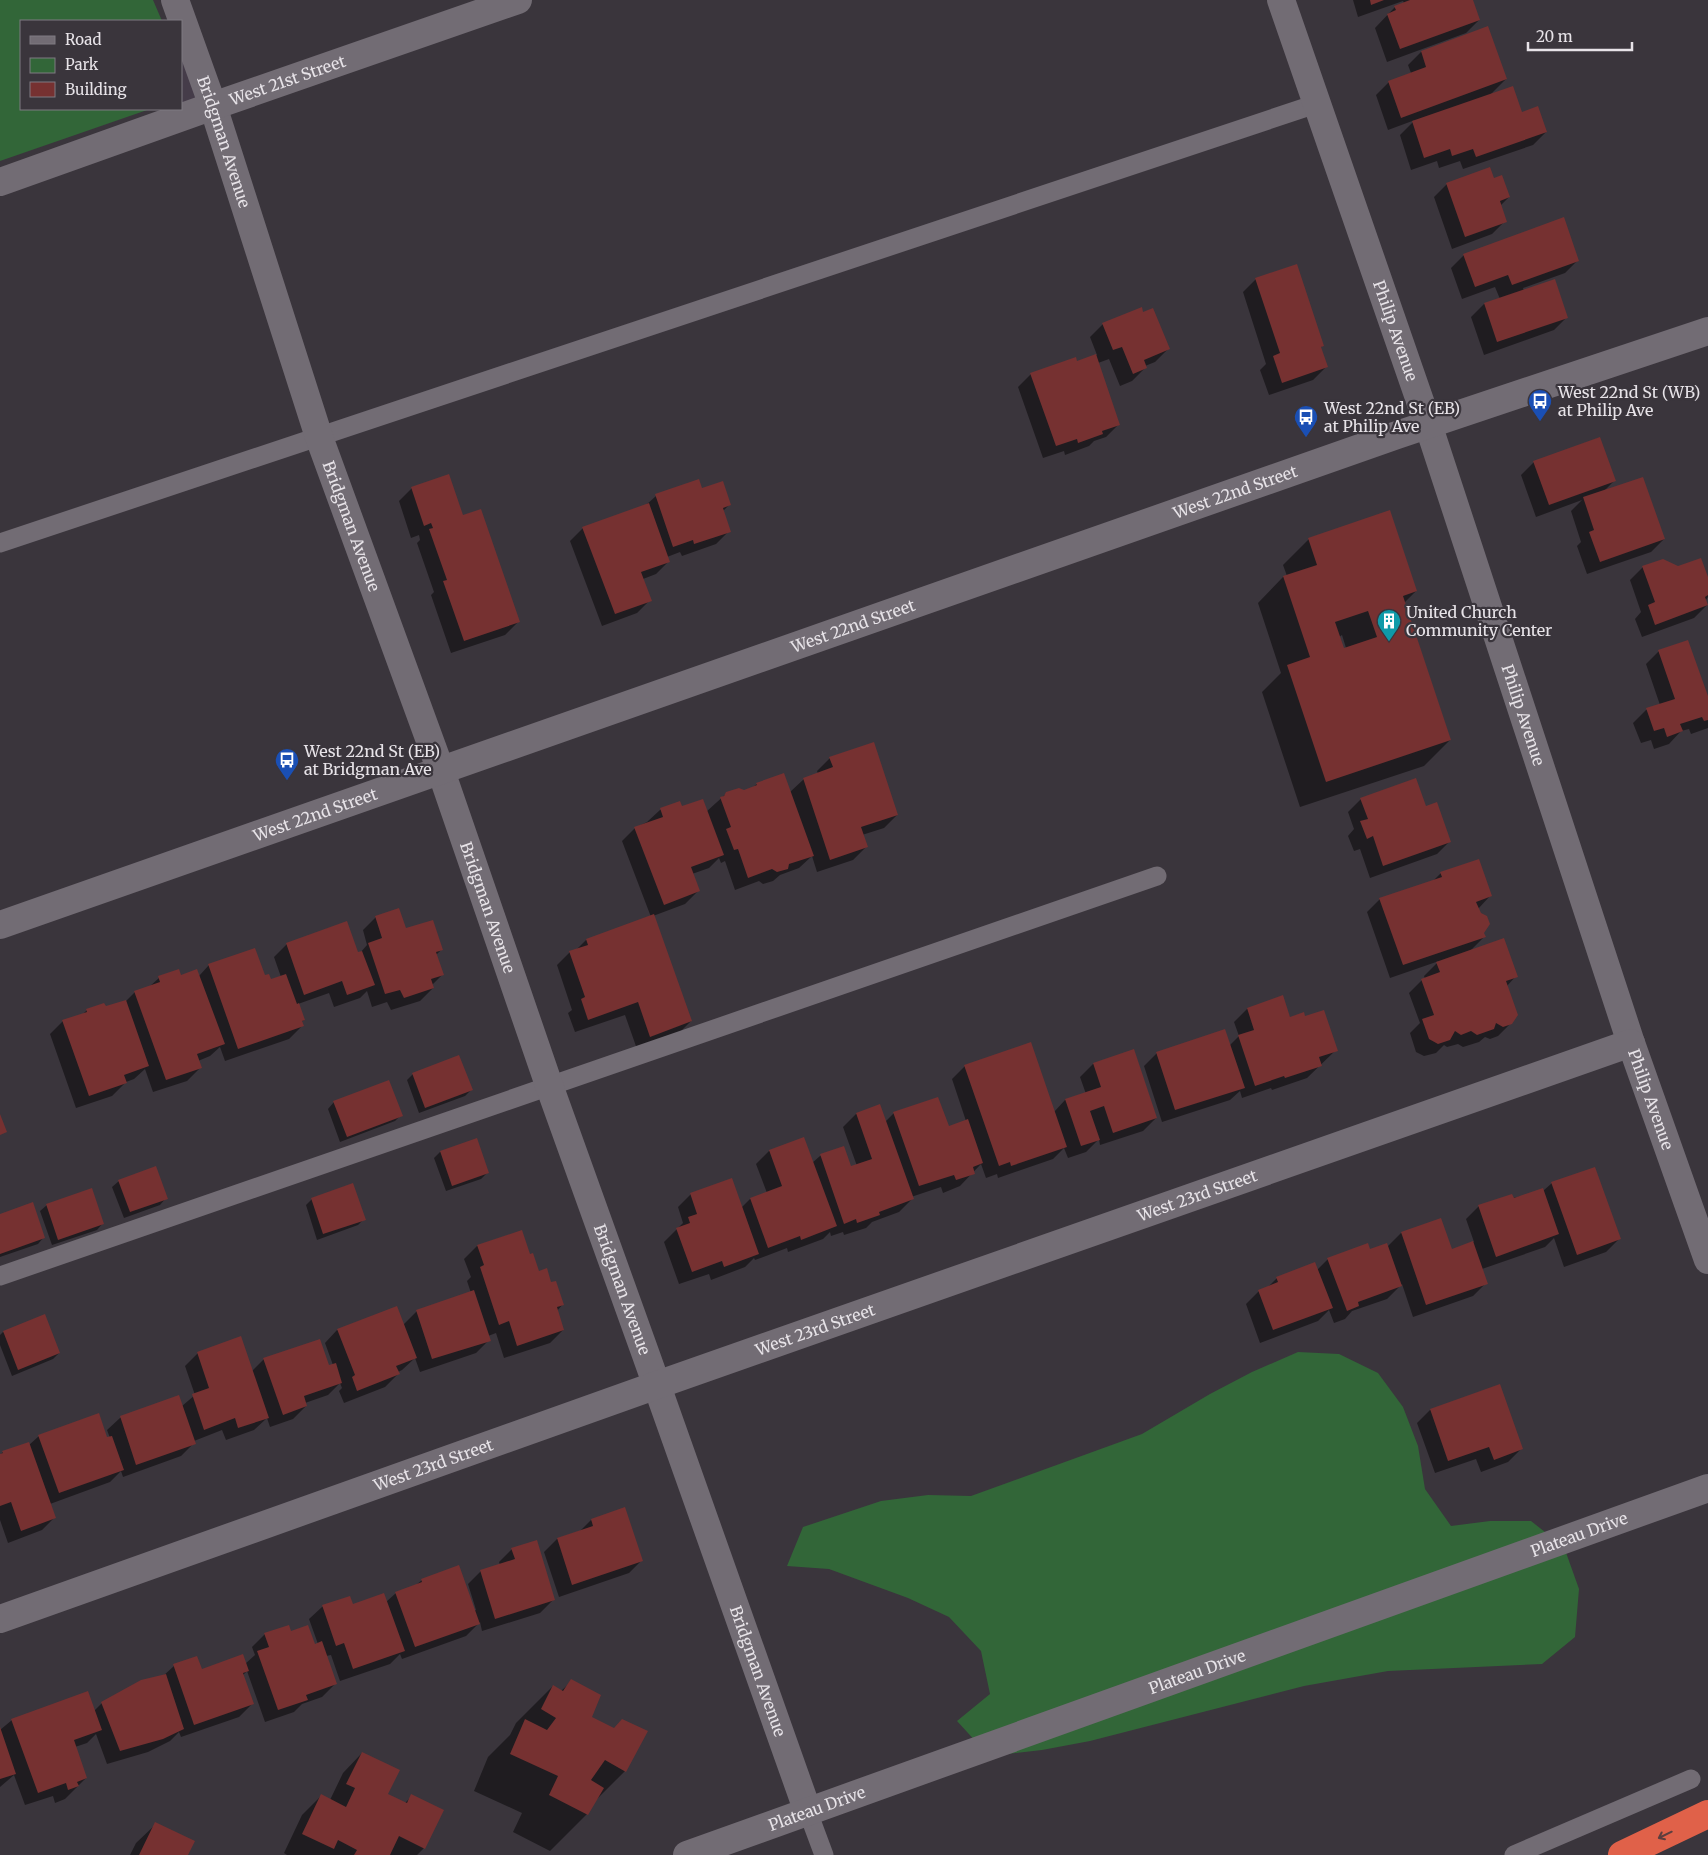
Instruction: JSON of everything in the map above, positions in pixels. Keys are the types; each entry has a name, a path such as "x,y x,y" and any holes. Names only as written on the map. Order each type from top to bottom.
{"highway":[{"path":"1622,1855 1708,1814"}],"street":[{"name":"Bridgman Avenue","path":"175,0 182,20"},
{"name":"West 21st Street","path":"0,182 518,0"},
{"name":"Philip Avenue","path":"1280,0 1428,424 1631,1044 1708,1260"},
{"name":"Bridgman Avenue","path":"182,20 212,106 319,437 441,771 548,1085 657,1385 808,1812"},
{"name":"West 22nd Street","path":"0,925 1428,424 1708,331"},
{"name":"West 23rd Street","path":"0,1619 657,1385 1631,1044"},
{"name":"Plateau Drive","path":"687,1855 1708,1488"}],"lane":[{"path":"0,543 1316,104"},
{"path":"0,1276 1157,876"},
{"path":"1514,1855 1691,1779"},
{"path":"808,1812 824,1855"}],"shaded area":[{"path":"182,44 203,97 182,106"}],"green space":[{"path":"0,0 153,0 162,20 20,20 20,110 147,110 0,161"},
{"path":"1298,1352 1339,1354 1378,1373 1403,1407 1418,1446 1425,1489 1451,1526 1490,1521 1531,1521 1564,1547 1579,1589 1575,1637 1542,1664 1388,1671 1304,1686 1090,1741 1042,1750 989,1756 957,1721 990,1694 981,1651 949,1617 908,1598 829,1569 787,1566 803,1527 881,1501 928,1495 971,1496 1142,1434 1210,1394 1252,1372"}],"building":[{"path":"1370,0 1384,0 1371,5"},
{"path":"1410,0 1473,0 1480,20 1400,49 1387,14 1396,10 1394,6"},
{"path":"1488,26 1507,79 1401,118 1388,81 1426,67 1421,51"},
{"path":"1513,86 1522,112 1538,106 1547,132 1476,157 1473,149 1452,156 1450,149 1424,158 1412,121"},
{"path":"1490,167 1494,178 1502,175 1510,197 1500,201 1507,222 1465,237 1446,183"},
{"path":"1564,217 1579,261 1512,285 1508,275 1475,287 1463,254"},
{"path":"1297,264 1324,346 1321,347 1328,367 1282,383 1273,356 1280,353 1255,278"},
{"path":"1555,279 1568,318 1497,342 1484,303"},
{"path":"1142,307 1143,312 1153,308 1170,349 1144,360 1147,368 1133,374 1122,347 1113,350 1102,323"},
{"path":"1096,354 1120,425 1102,431 1103,434 1078,443 1077,439 1056,446 1030,373 1076,357 1077,361"},
{"path":"1600,437 1616,481 1549,505 1533,461"},
{"path":"449,474 463,515 481,509 520,622 464,641 443,581 447,580 429,529 433,528 431,523 424,526 411,487"},
{"path":"1643,477 1665,539 1600,562 1589,532 1594,530 1583,497"},
{"path":"699,479 702,488 723,481 731,505 723,508 731,532 694,544 693,540 673,547 655,494"},
{"path":"649,503 670,562 641,572 652,601 615,614 582,527"},
{"name":"United Church Community Center","path":"1390,510 1417,591 1403,596 1451,740 1326,782 1287,665 1310,657 1283,576 1317,565 1308,538","holes":["1368,611 1377,637 1344,648 1335,622"]},
{"path":"1701,558 1708,577 1708,595 1705,597 1708,605 1655,625 1648,605 1655,602 1642,566 1663,559 1678,566"},
{"path":"1688,640 1708,696 1708,720 1704,721 1702,717 1680,724 1683,731 1667,737 1664,728 1654,731 1646,708 1675,699 1658,650"},
{"path":"874,742 898,815 861,827 868,847 830,860 803,778 833,767 829,757"},
{"path":"784,773 814,856 789,864 788,869 777,872 772,869 748,878 738,849 734,850 726,829 731,827 720,797 724,796 726,792 739,788 744,790 757,785 756,783"},
{"path":"1416,778 1426,806 1437,802 1451,842 1383,866 1373,836 1367,839 1360,821 1368,819 1360,798"},
{"path":"703,799 724,855 691,867 700,891 664,905 634,827 663,817 660,808 680,801 682,806"},
{"path":"1479,859 1492,896 1476,902 1481,913 1487,916 1490,924 1484,933 1486,937 1403,965 1379,898 1442,877 1440,872"},
{"path":"399,908 406,928 433,920 443,950 436,952 444,975 431,979 434,988 404,998 400,990 385,994 368,943 382,938 375,916"},
{"path":"654,914 692,1021 650,1037 638,1002 588,1020 581,999 585,997 569,951 588,945 586,939"},
{"path":"347,921 358,952 362,951 375,985 347,995 342,981 304,995 286,943"},
{"path":"1504,938 1518,977 1506,981 1518,1015 1512,1024 1503,1027 1496,1023 1494,1029 1477,1035 1471,1031 1461,1035 1455,1031 1450,1040 1438,1044 1429,1039 1422,1019 1434,1015 1421,979 1440,972 1436,962"},
{"path":"255,948 265,975 269,974 271,979 286,974 305,1020 302,1021 304,1026 238,1049 208,964"},
{"path":"179,969 181,975 197,969 225,1044 197,1054 202,1068 166,1080 134,991 160,982 158,976"},
{"path":"1283,995 1290,1017 1304,1012 1305,1016 1324,1010 1338,1051 1319,1057 1322,1066 1255,1086 1238,1035 1254,1030 1247,1008"},
{"path":"126,1000 149,1066 124,1075 127,1083 89,1096 62,1020 87,1012 86,1009 104,1003 106,1006"},
{"path":"1225,1029 1245,1088 1175,1110 1156,1052"},
{"path":"1031,1042 1067,1147 1011,1166 1010,1162 999,1166 964,1065"},
{"path":"1134,1049 1157,1118 1113,1133 1104,1106 1090,1111 1100,1140 1081,1146 1065,1099 1101,1087 1093,1063"},
{"path":"459,1055 473,1090 425,1108 412,1073"},
{"path":"389,1080 403,1116 347,1137 333,1101"},
{"path":"938,1097 949,1126 968,1119 983,1163 973,1167 975,1174 956,1180 954,1175 919,1186 893,1112"},
{"path":"880,1104 914,1199 879,1212 880,1215 857,1223 856,1219 844,1224 820,1154 844,1146 851,1166 872,1159 856,1113"},
{"path":"0,1114 7,1132 0,1135"},
{"path":"804,1137 837,1226 801,1240 800,1236 768,1248 750,1198 782,1186 769,1150"},
{"path":"477,1138 489,1173 452,1186 440,1151"},
{"path":"156,1166 168,1199 130,1212 118,1180"},
{"path":"1595,1167 1621,1239 1577,1255 1551,1182"},
{"path":"732,1178 759,1254 724,1267 722,1261 692,1272 676,1228 690,1223 688,1217 697,1214 690,1193"},
{"path":"353,1183 366,1220 323,1234 311,1198"},
{"path":"92,1188 104,1224 58,1240 46,1204"},
{"path":"1543,1188 1559,1234 1496,1257 1478,1205 1512,1194 1514,1198"},
{"path":"33,1202 45,1238 0,1254 0,1214"},
{"path":"1441,1218 1452,1249 1473,1241 1488,1284 1426,1305 1401,1232"},
{"path":"522,1230 530,1254 533,1253 539,1271 547,1268 551,1282 556,1281 564,1305 557,1307 564,1330 517,1346 509,1321 499,1325 480,1267 484,1265 477,1245"},
{"path":"1368,1243 1370,1249 1387,1243 1402,1286 1358,1302 1359,1306 1347,1311 1327,1258"},
{"path":"1315,1262 1333,1308 1273,1330 1258,1290 1278,1282 1276,1277"},
{"path":"474,1290 491,1341 432,1359 416,1310"},
{"path":"397,1306 417,1358 396,1366 400,1374 357,1391 352,1377 355,1375 337,1329"},
{"path":"45,1314 60,1353 18,1370 3,1331"},
{"path":"241,1336 269,1418 238,1428 235,1418 204,1430 192,1394 209,1388 197,1352"},
{"path":"320,1339 329,1365 336,1363 342,1383 304,1396 307,1406 283,1415 263,1358"},
{"path":"1500,1384 1523,1449 1494,1460 1489,1447 1448,1461 1430,1409"},
{"path":"179,1395 196,1444 136,1465 120,1416"},
{"path":"99,1413 107,1437 112,1436 124,1470 59,1493 38,1435"},
{"path":"29,1442 56,1518 21,1531 11,1502 0,1506 0,1454 3,1453 2,1451"},
{"path":"625,1507 643,1561 572,1585 557,1538 593,1526 591,1519"},
{"path":"537,1540 555,1600 495,1619 480,1570 515,1559 511,1548"},
{"path":"459,1565 480,1624 415,1647 395,1592 422,1582 421,1579"},
{"path":"384,1593 405,1651 353,1669 344,1643 336,1646 322,1605 350,1596 353,1604"},
{"path":"289,1625 291,1631 308,1625 315,1644 322,1641 337,1684 306,1695 308,1700 278,1710 257,1651 269,1647 264,1633"},
{"path":"243,1654 249,1671 243,1673 254,1704 194,1725 173,1664 197,1656 202,1669"},
{"path":"166,1674 184,1729 163,1739 120,1751 101,1702 141,1680"},
{"path":"571,1679 601,1695 592,1717 614,1728 622,1719 648,1731 626,1772 605,1760 591,1780 604,1788 588,1815 549,1795 558,1776 510,1754 525,1719 547,1730 556,1718 541,1709 553,1685 563,1691"},
{"path":"88,1691 102,1730 74,1740 87,1778 77,1782 79,1786 68,1790 66,1783 38,1793 11,1719"},
{"path":"0,1727 16,1774 0,1779"},
{"path":"362,1752 400,1770 388,1794 407,1803 411,1794 444,1810 425,1849 399,1836 390,1855 354,1855 357,1850 338,1840 334,1849 302,1834 321,1794 346,1807 355,1788 346,1784"},
{"path":"155,1822 195,1841 188,1855 139,1855"}],"place":[{"name":"West 22nd St (WB) at Philip Ave","path":"1540,422"},
{"name":"West 22nd St (EB) at Philip Ave","path":"1306,438"},
{"name":"United Church Community Center","path":"1389,642"},
{"name":"West 22nd St (EB) at Bridgman Ave","path":"287,781"}]}
